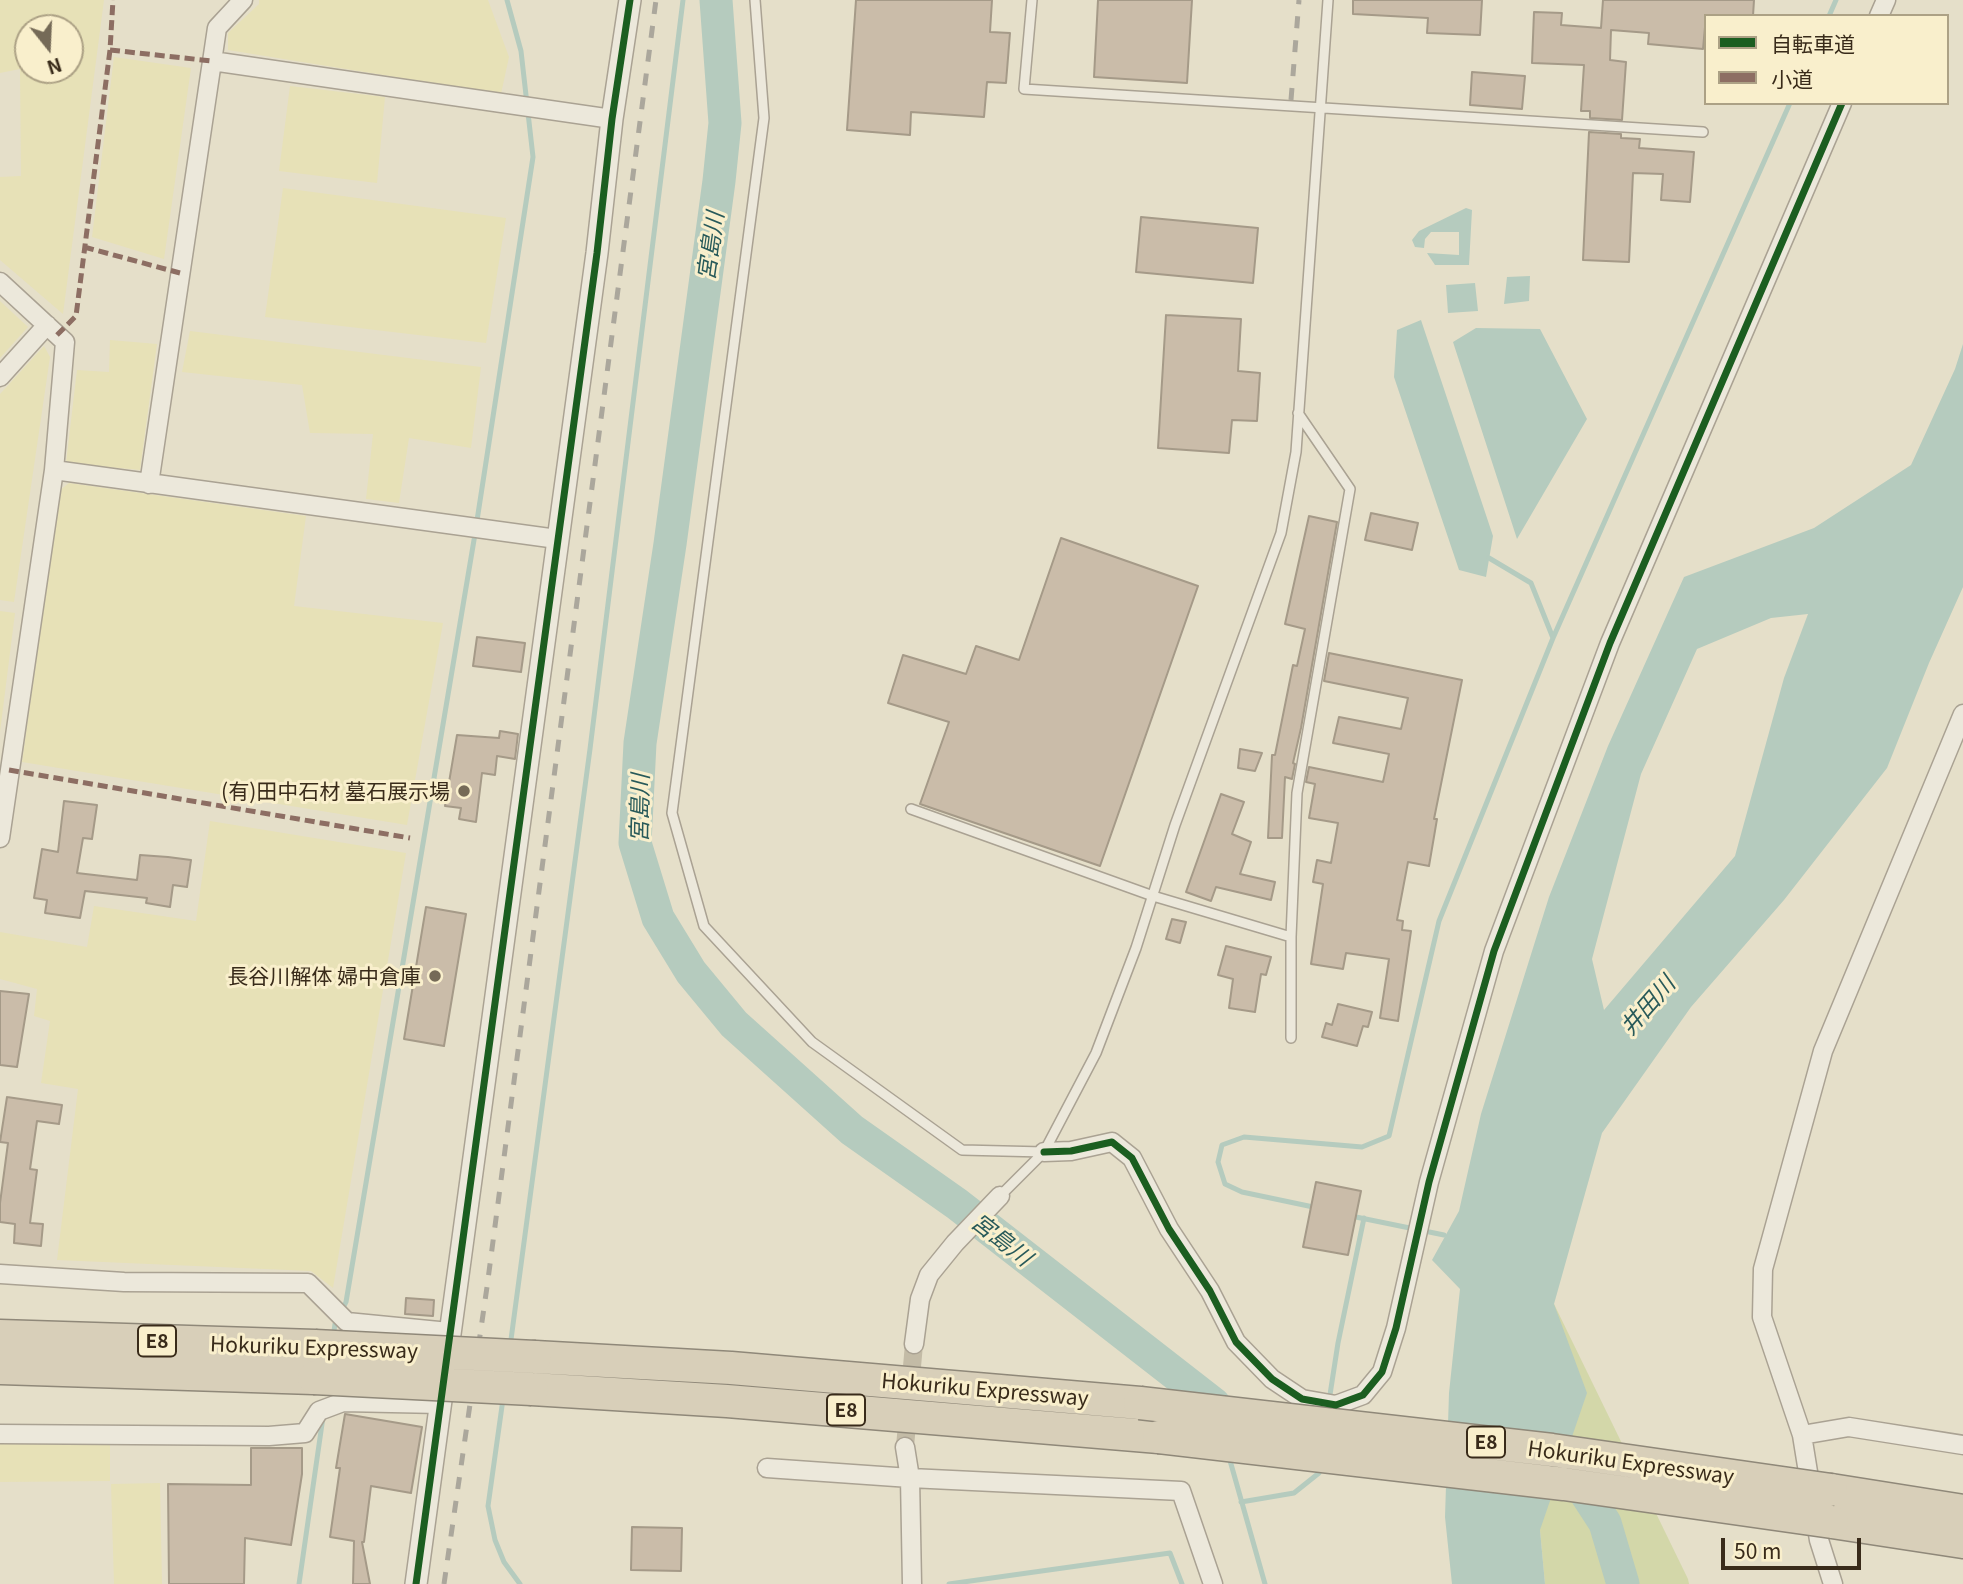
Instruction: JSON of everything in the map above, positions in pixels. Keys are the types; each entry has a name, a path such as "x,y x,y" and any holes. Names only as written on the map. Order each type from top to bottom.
{"highway":[{"name":"Hokuriku Expressway","path":"0,1336 314,1346 731,1368 1140,1403 1539,1449 1963,1511"},
{"name":"Hokuriku Expressway","path":"0,1368 314,1378 532,1389 727,1401 1159,1437 1564,1484 1963,1542"}],"street":[{"path":"149,484 217,28 243,0"},
{"path":"416,1584 630,0"},
{"path":"212,61 612,119"},
{"path":"1044,1152 1071,1151 1112,1142 1132,1158 1169,1229 1210,1292 1236,1342 1272,1379 1302,1399 1336,1405 1363,1395 1382,1372 1396,1328 1429,1182 1494,951 1610,643 1841,105"},
{"path":"0,282 65,342 54,470 0,838"},
{"path":"0,377 47,325"},
{"path":"54,470 557,539"},
{"path":"1833,1584 1819,1541 1802,1435 1762,1317 1763,1269 1823,1051 1963,714"},
{"path":"914,1344 920,1299 929,1275 1000,1196"},
{"path":"0,1274 124,1282 308,1283 347,1322 449,1332"},
{"path":"0,1434 269,1436 305,1433 319,1410 343,1402 440,1404"},
{"path":"1802,1435 1849,1427 1963,1445"},
{"path":"905,1447 910,1478 912,1584"},
{"path":"767,1468 1181,1491 1213,1584"}],"lane":[{"path":"755,0 764,118 672,813 704,926 813,1042 962,1150 1044,1152"},
{"path":"1032,0 1024,89 1703,132"},
{"path":"1000,1196 1044,1152 1096,1053 1136,948 1175,825 1281,533 1296,452 1328,0"},
{"path":"1291,1038 1291,937 1297,793 1350,489 1298,413"},
{"path":"911,809 1153,896 1291,937"}],"shaded area":[{"path":"0,0 104,0 63,314 0,260 0,177 21,176 20,84 84,84 84,14 14,14 14,70 0,73"},
{"path":"259,0 488,0 509,57 501,94 228,50 228,33 259,4"},
{"path":"114,57 191,68 164,259 92,237"},
{"path":"290,86 385,97 377,183 279,171"},
{"path":"283,188 506,218 486,343 265,317"},
{"path":"0,301 28,327 0,358"},
{"path":"190,331 481,367 471,448 409,438 399,503 366,499 373,434 310,433 302,385 182,372"},
{"path":"110,340 157,344 140,470 66,463 77,370 109,372"},
{"path":"44,346 50,357 14,602 0,600 0,394"},
{"path":"69,483 306,516 294,606 443,623 407,825 22,762 59,491"},
{"path":"0,611 15,613 0,732"},
{"path":"210,821 406,853 333,1288 311,1271 57,1260 78,1089 41,1083 50,1021 34,1016 37,989 0,979 0,932 87,947 94,906 196,921"},
{"path":"110,1436 110,1481 0,1482 0,1438"},
{"path":"160,1483 162,1584 114,1584 111,1484"}],"green space":[{"path":"1554,1304 1689,1584 1545,1584 1540,1530"}],"water":[{"path":"1466,208 1472,210 1469,265 1435,265 1427,253 1459,255 1459,232 1431,232 1425,239 1424,248 1415,247 1412,240 1419,231"},
{"path":"1530,276 1529,301 1504,304 1507,277"},
{"path":"1475,283 1478,311 1448,313 1446,285"},
{"path":"1421,320 1493,536 1486,577 1459,570 1394,377 1397,330"},
{"path":"1476,328 1540,329 1587,419 1517,539 1453,342"},
{"path":"1963,344 1963,587 1887,768 1784,900 1691,1007 1602,1133 1554,1304 1587,1393 1540,1530 1545,1584 1452,1584 1445,1517 1449,1393 1460,1289 1432,1260 1459,1211 1481,1114 1549,897 1608,746 1684,577 1814,528 1911,465 1955,369","holes":["1808,614 1784,678 1735,856 1604,1010 1592,959 1641,774 1697,649 1771,618"]}],"building":[{"path":"856,0 992,0 990,32 1010,33 1006,83 987,82 984,117 911,112 910,135 847,130"},
{"path":"1098,0 1192,0 1187,83 1094,77"},
{"path":"1353,0 1482,0 1480,35 1427,33 1428,18 1353,14"},
{"path":"1603,0 1754,0 1753,14 1704,14 1703,49 1648,44 1649,33 1611,30 1610,60 1626,62 1622,120 1590,118 1590,111 1581,111 1584,65 1532,63 1534,12 1562,13 1561,25 1601,28"},
{"path":"1472,72 1525,76 1522,109 1470,105"},
{"path":"1589,132 1621,134 1621,138 1640,139 1639,148 1694,152 1690,202 1661,200 1663,174 1633,173 1629,262 1583,260"},
{"path":"1141,217 1258,228 1253,283 1136,272"},
{"path":"1166,315 1241,319 1238,371 1260,373 1257,421 1232,420 1229,453 1158,448"},
{"path":"1371,513 1418,523 1412,550 1365,540"},
{"path":"1309,516 1337,522 1292,779 1285,777 1282,838 1268,838 1272,755 1275,755 1293,665 1297,666 1305,629 1285,624"},
{"path":"1061,538 1198,586 1100,866 920,804 949,722 888,703 903,655 966,674 976,646 1019,660"},
{"path":"477,637 525,643 521,672 473,666"},
{"path":"1329,653 1462,680 1434,819 1437,819 1429,866 1408,862 1397,920 1403,921 1402,930 1411,931 1398,1021 1380,1018 1389,959 1346,953 1343,969 1311,964 1323,884 1313,882 1317,860 1331,863 1338,823 1309,818 1315,784 1306,782 1309,767 1383,782 1389,754 1333,743 1339,717 1401,729 1408,698 1324,681"},
{"name":"(有)田中石材 墓石展示場","path":"500,731 518,734 515,759 497,756 495,775 482,773 476,822 459,819 461,808 445,806 457,735 499,738"},
{"path":"1240,749 1262,753 1255,771 1238,768"},
{"path":"1221,794 1244,802 1232,834 1251,842 1240,874 1275,882 1271,900 1216,887 1211,901 1186,892"},
{"path":"64,801 97,805 92,839 83,838 77,873 137,880 140,855 168,857 191,860 187,887 173,885 170,907 146,903 147,898 85,891 80,918 45,913 47,900 34,898 42,849 58,852"},
{"name":"長谷川解体 婦中倉庫","path":"426,907 466,914 444,1046 404,1039"},
{"path":"1172,919 1186,922 1180,943 1166,939"},
{"path":"1226,946 1271,957 1266,975 1261,974 1255,1012 1229,1008 1233,979 1218,975"},
{"path":"0,991 29,994 17,1067 0,1065"},
{"path":"1338,1004 1372,1012 1368,1027 1363,1026 1357,1046 1322,1037 1326,1023 1332,1025"},
{"path":"7,1097 62,1105 59,1124 37,1121 30,1169 37,1170 30,1223 43,1224 41,1246 14,1243 15,1224 0,1222 8,1143 0,1142"},
{"path":"1316,1182 1361,1191 1348,1255 1303,1247"},
{"path":"406,1298 434,1300 433,1316 405,1314"},
{"path":"345,1414 422,1427 411,1493 371,1486 362,1542 370,1584 353,1584 354,1541 330,1537 340,1468 336,1468"},
{"path":"251,1448 302,1448 302,1474 291,1545 245,1538 244,1584 169,1584 168,1484 251,1485"},
{"path":"632,1527 682,1528 681,1571 631,1570"}],"waterway":[{"path":"333,1338 335,1324 346,1302 474,540 533,157 521,51 507,0"},
{"path":"510,1347 590,749 683,0"},
{"name":"宮島川","path":"716,0 725,123 670,544 640,743 635,843 658,918 691,972 734,1024 852,1130 957,1204 1214,1404"},
{"path":"1830,14 1836,0"},
{"path":"1318,1208 1242,1192 1225,1184 1218,1162 1222,1145 1244,1137 1362,1147 1389,1136 1439,921 1553,638 1789,105"},
{"path":"1489,558 1531,583 1553,638"},
{"path":"1351,1216 1444,1235"},
{"path":"1329,1401 1364,1218"},
{"path":"503,1399 488,1506 495,1540 504,1562 520,1584"},
{"path":"299,1584 323,1417"},
{"path":"1229,1457 1265,1584"},
{"path":"1241,1502 1294,1493 1319,1473 1320,1466"},
{"name":"井田川","path":"1568,1466 1605,1523 1623,1584"},
{"path":"949,1584 1170,1553 1182,1584"}],"tunnel":[{"path":"905,1447 914,1344"}],"railway":[{"path":"444,1584 487,1287 656,0"},
{"path":"1291,100 1299,0"}],"marked path":[{"path":"57,335 76,316 110,50 113,0"},
{"path":"110,50 212,61"},
{"path":"84,247 180,273"},
{"path":"9,770 410,838"}],"cycle path":[{"path":"416,1584 630,0"},
{"path":"1044,1152 1071,1151 1112,1142 1132,1158 1169,1229 1210,1291 1236,1342 1272,1379 1302,1399 1336,1405 1363,1395 1382,1372 1396,1328 1429,1182 1494,951 1610,643 1841,105"}],"place":[{"name":"(有)田中石材 墓石展示場","path":"464,791"},
{"name":"長谷川解体 婦中倉庫","path":"435,976"}]}
